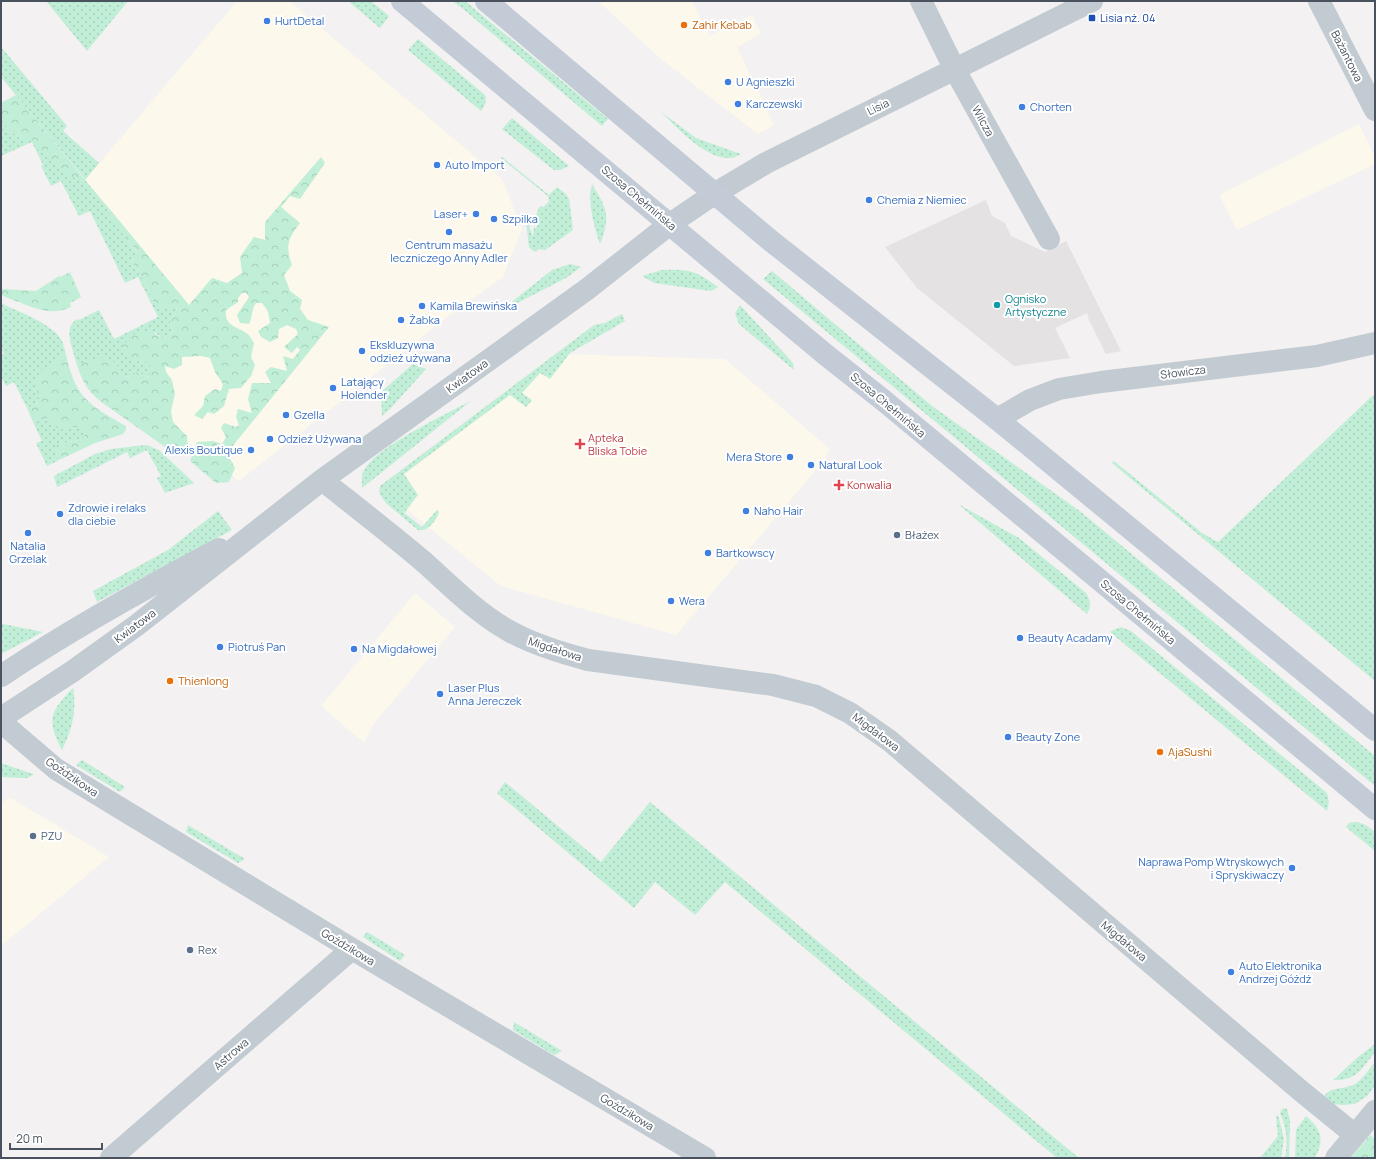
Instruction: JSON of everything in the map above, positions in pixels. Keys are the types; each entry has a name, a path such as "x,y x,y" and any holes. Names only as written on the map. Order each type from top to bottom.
{"main road":[{"name":"Szosa Chełmińska","path":"402,1 826,355 883,400 1375,808"},
{"path":"486,1 776,246 997,419 1375,730"}],"street":[{"name":"Wilcza","path":"921,1 955,70 1049,239"},
{"name":"Lisia","path":"670,224 714,194 766,163 1092,1"},
{"name":"Bażantowa","path":"1319,1 1375,110"},
{"name":"Kwiatowa","path":"1,718 73,671 137,625 322,480 586,290 670,224"},
{"name":"Słowicza","path":"997,419 1030,400 1059,390 1101,382 1317,356 1375,344"},
{"name":"Migdałowa","path":"322,480 422,561 478,610 494,622 532,643 588,660 773,685 816,696 850,713 890,741 1295,1086 1355,1135"},
{"name":"Kwiatowa","path":"1,676 56,641 156,583 262,526"},
{"name":"Goździkowa","path":"1,722 56,769 352,950 705,1158"},
{"name":"Astrowa","path":"111,1158 352,950"},
{"path":"1336,1158 1375,1111"}],"shaded area":[{"path":"237,1 289,1 502,179 522,229 503,277 450,315 239,481 118,388 189,305 85,180"},
{"path":"598,1 692,1 710,36 752,15 761,34 737,47 774,125 758,134 662,60"},
{"path":"1359,124 1375,157 1375,164 1237,230 1219,195"},
{"path":"986,200 992,216 1005,223 1011,236 1045,252 1066,241 1121,351 1106,354 1087,313 1055,328 1070,358 1014,366 917,288 885,247"},
{"path":"561,354 725,359 830,449 825,459 676,635 501,586 380,488"},
{"path":"415,593 455,627 373,725 364,743 321,706"},
{"path":"11,798 109,857 1,946 1,802"}],"green space":[{"path":"46,1 128,1 87,51"},
{"path":"348,1 371,1 389,16 380,28"},
{"path":"452,1 465,1 608,119 602,126"},
{"path":"418,39 485,95 486,99 484,107 481,111 408,50"},
{"path":"1,47 67,126 63,131 99,163 85,180 112,212 109,215 137,253 132,259 135,269 144,280 153,301 178,305 170,322 173,332 163,339 155,332 148,362 153,370 148,377 137,372 130,378 121,374 118,366 88,361 81,364 75,359 69,332 70,327 77,319 79,320 99,310 114,339 158,317 138,277 125,283 90,211 79,216 61,181 51,186 41,166 43,165 32,142 1,156 1,119 7,128 22,140 33,140 85,179 1,77"},
{"path":"16,95 85,180 71,177 37,149 33,140 22,140 7,128 1,119 1,103"},
{"path":"661,112 696,138 741,154 729,158 720,157 710,153 683,134"},
{"path":"512,118 569,166 560,170 554,170 502,129"},
{"path":"321,157 325,163 300,199 290,196 281,207 300,223 290,238 288,247 292,265 284,275 290,291 302,300 300,309 308,320 329,327 227,453 235,468 229,482 216,483 190,461 197,442 213,441 222,444 226,437 221,428 224,423 236,427 239,425 236,417 238,409 252,413 248,399 252,383 271,383 265,372 271,367 287,371 283,356 293,359 300,350 297,347 292,353 284,347 298,334 296,329 287,325 279,329 278,338 270,342 261,337 258,331 270,323 268,311 262,303 256,303 253,308 249,324 240,323 237,315 249,297 246,293 242,293 238,298 238,302 226,310 226,315 227,319 232,325 250,336 254,343 251,357 255,365 251,376 241,388 229,389 224,406 214,414 208,412 202,419 194,415 203,406 205,396 215,389 221,391 223,384 215,372 210,358 201,356 182,357 182,365 174,369 165,366 166,372 172,380 175,394 171,411 173,422 187,436 188,449 175,454 100,401 84,382 75,359 81,364 96,358 106,358 114,362 123,374 129,378 137,372 148,377 152,370 148,363 138,362 131,359 126,355 123,346 132,335 137,332 152,332 163,339 173,332 170,322 178,306 161,309 153,301 144,280 135,269 132,259 137,252 108,215 112,212 189,305 212,278 227,283 242,273 240,257 254,237 265,240 265,222"},
{"path":"502,157 549,195 557,187 566,194 569,199 573,230 545,250 538,249 536,252 529,247 525,213 528,213 528,222 532,222 529,226 533,237 534,227 536,228 538,225 537,223 534,226 537,213 540,206 543,207 549,202 548,196 501,158"},
{"path":"592,184 606,213 606,226 600,244 591,206 590,198"},
{"path":"570,264 581,267 566,278 498,313 552,270"},
{"path":"662,270 692,272 704,277 718,287 711,291 654,283 642,276"},
{"path":"772,271 932,406 1081,512 1375,756 1375,786 763,279"},
{"path":"70,272 81,297 70,303 71,307 64,310 51,311 38,309 5,297 1,294 1,290 3,289 36,291 59,276 60,277"},
{"path":"1,303 45,325 56,333 62,341 64,351 58,361 42,370 36,390 39,398 37,404 27,408 14,382 6,386 1,376 1,355 4,354 1,348"},
{"path":"740,305 793,363 794,370 739,324 735,313"},
{"path":"622,314 625,321 570,353 550,379 540,373 522,393 532,400 526,407 510,395 404,474 418,495 404,513 422,527 437,510 439,512 434,522 428,528 418,530 386,503 379,493 380,486 594,325 605,323"},
{"path":"64,346 72,376 80,392 91,404 126,426 126,430 123,434 95,443 59,460 54,450 56,445 78,440 85,435 85,430 79,427 73,427 61,430 48,418 41,418 33,422 27,408 37,404 39,398 36,387 37,376 46,367 59,359 63,352"},
{"path":"413,364 426,369 382,416 381,392"},
{"path":"1375,395 1375,681 1112,463 1114,461 1202,533 1218,542 1372,396"},
{"path":"472,400 362,488 362,476 364,470 372,460 384,450 414,431"},
{"path":"41,418 48,418 55,426 79,426 85,430 85,435 78,440 64,443 54,450 59,460 47,466 36,443 42,441 33,422"},
{"path":"146,445 159,450 194,483 165,493 157,478 161,476 147,450 130,458 127,452 57,487 54,476 95,454 111,449"},
{"path":"958,504 1019,538 1086,593 1090,603 1090,608 1087,614"},
{"path":"218,511 232,530 97,602 93,591 168,550"},
{"path":"3,624 43,632 1,654 1,625"},
{"path":"1121,627 1131,631 1327,793 1329,802 1327,811 1110,632"},
{"path":"73,688 73,720 62,750 54,731 52,723 53,716 59,703"},
{"path":"82,760 125,787 120,792 76,765"},
{"path":"1,763 33,775 27,778 1,777"},
{"path":"505,782 601,862 650,802 1079,1158 1057,1158 725,882 695,915 655,882 634,908 497,793"},
{"path":"1355,822 1366,825 1375,832 1375,851 1346,827 1349,823"},
{"path":"188,825 245,859 238,863 186,832"},
{"path":"367,932 405,955 400,961 363,937"},
{"path":"514,1022 562,1051 554,1055 513,1030"},
{"path":"1375,1044 1375,1052 1358,1073 1341,1080 1333,1080 1358,1057"},
{"path":"1375,1062 1375,1086 1367,1096 1355,1104 1343,1105 1333,1104 1324,1097 1330,1091 1356,1083"},
{"path":"1283,1108 1287,1109 1290,1120 1289,1157 1287,1158 1285,1158 1287,1140 1280,1113"},
{"path":"1278,1115 1284,1139 1281,1158 1260,1158 1278,1136 1276,1116"},
{"path":"1306,1116 1318,1130 1321,1140 1320,1145 1315,1158 1295,1158 1296,1130"},
{"path":"1370,1135 1375,1139 1375,1158 1351,1158"}],"place":[{"name":"Lisia nż. 04","path":"1092,18"},
{"name":"HurtDetal","path":"267,21"},
{"name":"Zahir Kebab","path":"684,25"},
{"name":"U Agnieszki","path":"728,82"},
{"name":"Karczewski","path":"738,104"},
{"name":"Chorten","path":"1022,107"},
{"name":"Auto Import","path":"437,165"},
{"name":"Chemia z Niemiec","path":"869,200"},
{"name":"Laser+","path":"476,214"},
{"name":"Szpilka","path":"494,219"},
{"name":"Centrum masażu leczniczego Anny Adler","path":"449,232"},
{"name":"Ognisko Artystyczne","path":"997,305"},
{"name":"Kamila Brewińska","path":"422,306"},
{"name":"Żabka","path":"401,320"},
{"name":"Ekskluzywna odzież używana","path":"362,351"},
{"name":"Latający Holender","path":"333,388"},
{"name":"Gzella","path":"286,415"},
{"name":"Odzież Używana","path":"270,439"},
{"name":"Apteka Bliska Tobie","path":"580,444"},
{"name":"Alexis Boutique","path":"251,450"},
{"name":"Mera Store","path":"790,457"},
{"name":"Natural Look","path":"811,465"},
{"name":"Konwalia","path":"839,485"},
{"name":"Naho Hair","path":"746,511"},
{"name":"Zdrowie i relaks dla ciebie","path":"60,514"},
{"name":"Natalia Grzelak","path":"28,533"},
{"name":"Błażex","path":"897,535"},
{"name":"Bartkowscy","path":"708,553"},
{"name":"Wera","path":"671,601"},
{"name":"Beauty Acadamy","path":"1020,638"},
{"name":"Piotruś Pan","path":"220,647"},
{"name":"Na Migdałowej","path":"354,649"},
{"name":"Thienlong","path":"170,681"},
{"name":"Laser Plus Anna Jereczek","path":"440,694"},
{"name":"Beauty Zone","path":"1008,737"},
{"name":"AjaSushi","path":"1160,752"},
{"name":"PZU","path":"33,836"},
{"name":"Naprawa Pomp Wtryskowych i Spryskiwaczy","path":"1292,868"},
{"name":"Rex","path":"190,950"},
{"name":"Auto Elektronika Andrzej Góżdż","path":"1231,972"}]}
